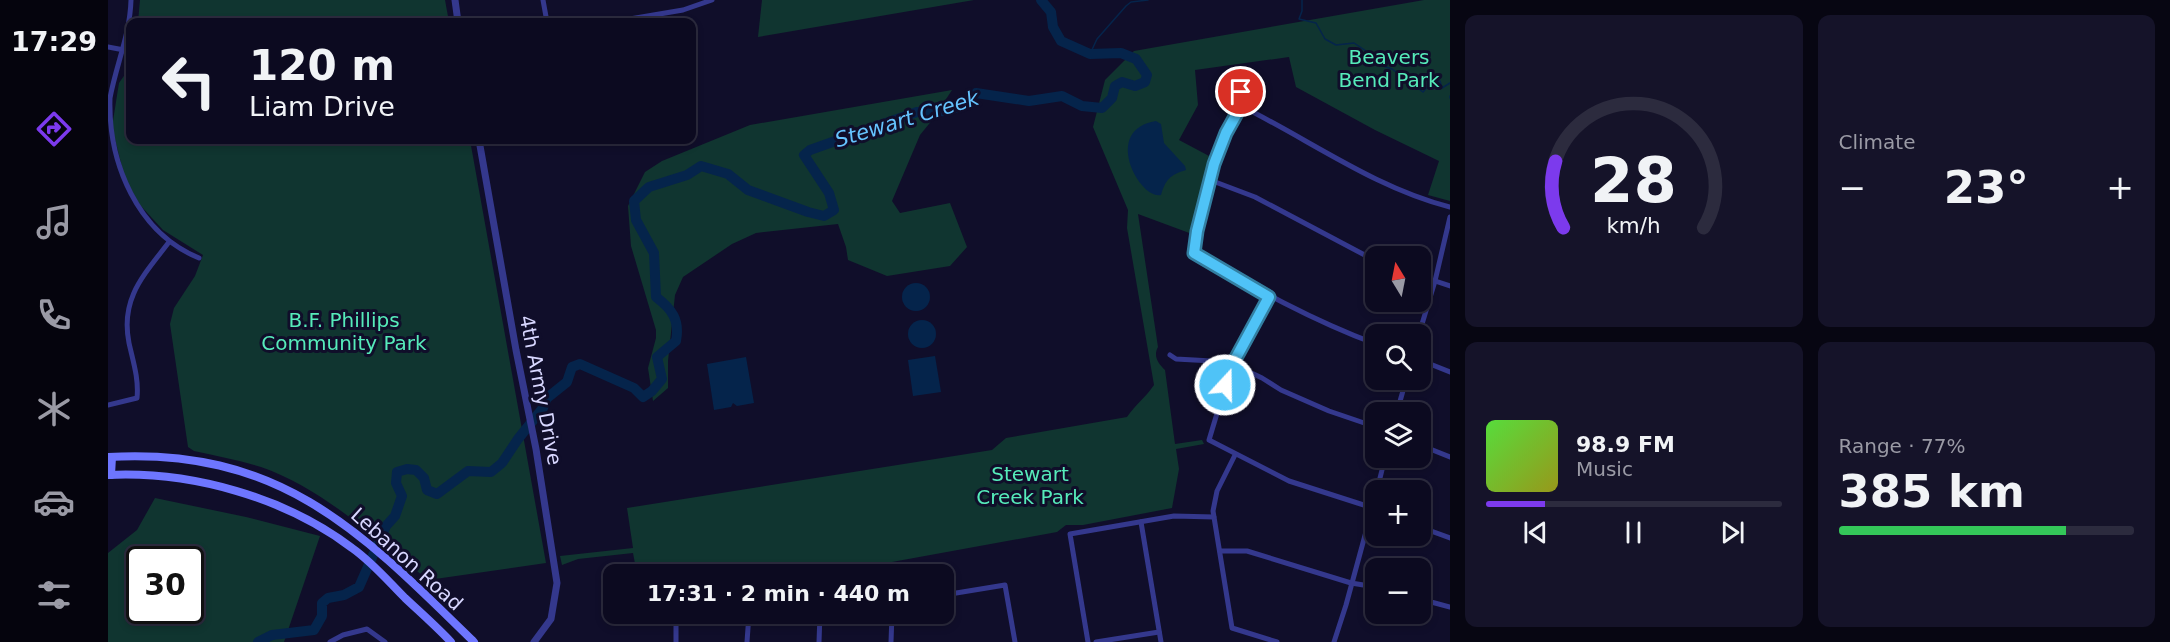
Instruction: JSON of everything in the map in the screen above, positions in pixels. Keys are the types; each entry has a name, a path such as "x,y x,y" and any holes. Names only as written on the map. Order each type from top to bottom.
{"main road":[{"path":"109,475 110,457"},
{"name":"Lebanon Road","path":"110,457 168,458 213,464 269,480 310,501 365,539 474,642"},
{"name":"Lebanon Road","path":"109,475 184,478 207,483 262,499 326,530 372,564 451,642"}],"street":[{"path":"128,18 131,0"},
{"path":"454,0 457,18"},
{"path":"543,0 546,18"},
{"path":"636,18 683,10 712,0"},
{"path":"126,36 124,50 112,87 108,124 113,157 126,191 148,222 169,242 199,258"},
{"path":"108,47 124,50"},
{"path":"1241,77 1241,106 1219,148 1197,231 1194,253 1269,297 1340,331 1365,340"},
{"path":"1241,106 1394,188 1450,207"},
{"name":"4th Army Drive","path":"480,144 543,487 554,560 557,592 551,619 534,642"},
{"path":"1210,180 1255,197 1365,255"},
{"path":"1422,324 1436,281 1450,217"},
{"path":"108,405 136,398 138,386 127,321 129,308 138,282 169,242"},
{"path":"1431,279 1450,286"},
{"path":"1269,297 1231,367 1209,440 1235,455 1305,487 1365,506"},
{"path":"1170,356 1176,359 1220,362 1243,369 1281,390 1329,411 1365,423"},
{"path":"1431,364 1450,372"},
{"path":"1431,449 1450,457"},
{"path":"1235,455 1217,491 1214,517 1232,628 1277,642"},
{"path":"1088,642 1070,534 1184,515 1214,517"},
{"path":"1141,522 1161,642"},
{"path":"1431,531 1450,538"},
{"path":"1332,641 1343,615 1365,538"},
{"path":"1220,551 1247,550 1351,583 1365,585"},
{"path":"954,594 1005,585 1015,642"},
{"path":"1431,602 1450,607"},
{"path":"676,624 676,642"},
{"path":"747,642 748,624"},
{"path":"819,642 820,624"},
{"path":"891,642 892,624"},
{"path":"330,642 343,634 369,629 385,642"},
{"path":"1096,642 1159,632"}],"green space":[{"path":"140,0 445,0 448,18 138,18"},
{"path":"762,0 974,0 758,37"},
{"path":"1424,0 1450,0 1450,201 1428,195 1439,161 1375,130 1296,87 1289,57 1195,70 1198,105 1179,140 1211,157 1192,234 1138,214 1158,347 1156,356 1165,370 1175,444 1202,440 1204,444 1176,449 1179,469 1172,508 1083,525 1066,525 1057,532 881,564 635,564 633,553 578,559 562,565 560,556 633,548 627,508 992,450 1006,438 1127,417 1154,385 1127,228 1128,210 1093,127 1105,80 1134,51"},
{"name":"B.F. Phillips Community Park","path":"126,73 126,144 471,144 546,563 428,580 349,516 306,488 261,467 194,451 188,447 170,324 174,308 195,276 203,255 163,230 140,205 125,179 112,127 119,83"},
{"path":"952,90 920,135 892,201 900,213 950,203 967,247 950,266 887,276 848,260 838,224 756,233 732,244 683,277 675,295 668,361 668,388 653,401 648,368 656,330 631,246 628,206 645,172 662,161 750,125"},
{"path":"155,498 246,517 320,536 284,642 108,642 108,553 137,530"}],"water":[{"path":"1156,121 1161,124 1164,143 1186,170 1169,178 1161,195 1152,194 1144,187 1130,163 1128,150 1131,137 1140,127"},
{"path":"916,283 926,287 930,297 926,307 916,311 906,307 902,297 906,287"},
{"path":"922,320 932,324 936,334 932,344 922,348 912,344 908,334 912,324"},
{"path":"935,356 941,392 913,396 908,360"},
{"path":"746,357 754,403 737,406 733,403 731,407 714,410 707,364"}],"waterway":[{"name":"Stewart Creek","path":"258,642 272,635 314,630 322,616 322,603 328,598 344,595 359,587 386,526 395,516 402,496 396,483 397,472 407,469 416,470 424,478 427,490 437,494 468,471 491,472 502,463 543,408 547,398 567,382 572,367 580,364 634,388 643,397 652,391 662,379 657,357 676,341 677,327 674,316 656,297 654,253 636,220 634,201 649,187 687,175 701,166 728,174 748,190 824,216 834,210 829,193 804,155 810,150 917,112 947,111 964,105 976,93 1029,101 1062,96 1082,106 1102,108 1112,98 1115,86 1122,82 1135,86 1145,82 1147,75 1136,59 1121,53 1090,54 1061,41 1053,27 1051,12 1041,0"},
{"path":"1090,54 1097,39 1126,6 1131,2 1148,0"},
{"path":"1302,0 1299,19 1316,23 1325,39 1336,45 1354,43 1369,53 1377,64 1392,69 1412,84"},
{"path":"1419,89 1423,92 1430,84 1437,81 1440,81 1442,88 1450,83"}],"route":[{"path":"1225,385 1231,367 1269,297 1194,253 1200,217 1214,164 1219,148 1241,106 1241,92"}],"park label":[{"name":"Beavers Bend Park","path":"1389,68"},
{"name":"Stewart Creek Park","path":"1030,486"}]}
